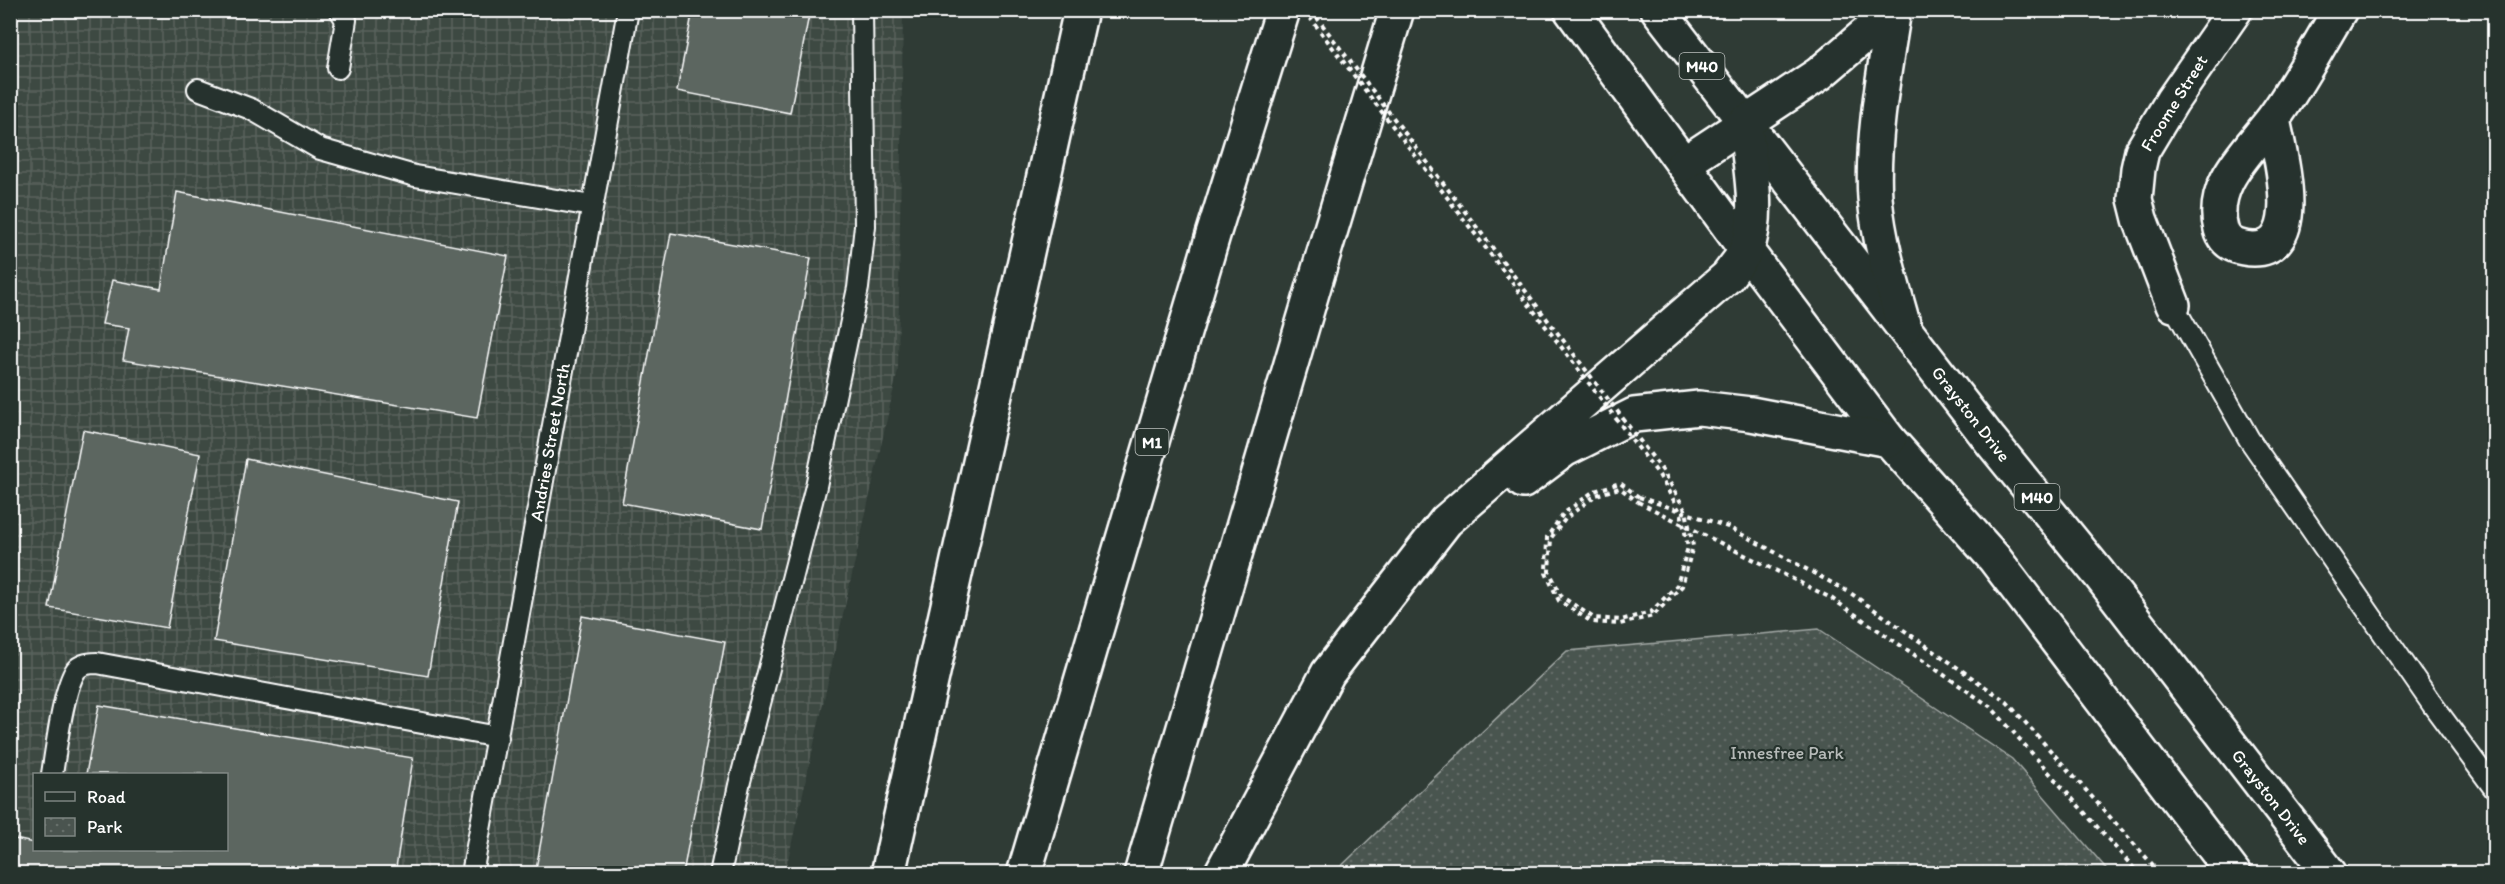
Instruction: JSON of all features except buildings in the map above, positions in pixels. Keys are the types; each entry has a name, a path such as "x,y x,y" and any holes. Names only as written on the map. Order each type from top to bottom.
{"main road":[{"path":"1047,156 1076,10"},
{"path":"888,873 1081,10"},
{"name":"M1","path":"1024,873 1213,235 1283,10"},
{"path":"1141,873 1397,10"},
{"path":"1571,10 1746,250 1889,440 1994,558 2234,873"},
{"name":"Froome Street","path":"2173,305 2140,219 2135,199 2138,169 2142,150 2172,101 2235,10"},
{"path":"2273,119 2340,10"},
{"name":"Grayston Drive","path":"1658,11 1990,440 2099,574 2330,873"},
{"path":"1683,164 1819,74 1894,11"},
{"path":"1894,11 1877,134 1874,176 1875,198 1884,254 1904,327"},
{"path":"1221,873 1328,673 1446,521 1728,276 1746,250 1751,235 1753,206 1745,122"},
{"path":"1328,673 1499,498 1564,450 1634,415 1699,408 1751,414 1889,440"}],"lane":[{"path":"338,68 345,20 340,10"},
{"name":"Andries Street North","path":"472,873 628,10"},
{"path":"720,873 739,784 816,486 858,288 865,226 862,10"},
{"path":"198,89 251,109 320,149 415,176 592,206"},
{"path":"2173,305 2249,439 2432,704 2494,788"},
{"path":"52,773 69,685 77,669 86,663 109,665 498,737"}],"path":[{"path":"1304,10 1659,475 1681,513 1688,547 1677,585 1651,612 1621,620 1594,618 1562,597 1549,571 1551,538 1566,518 1596,495 1620,488 1638,500 1831,598 1991,707 2139,873"},
{"path":"1311,10 1664,471 1686,512 1693,546 1682,586 1653,616 1620,624 1592,622 1559,601 1546,573 1547,537 1563,514 1594,491 1620,483 1638,500 1728,527 1849,592 2007,702 2161,873"}],"shaded area":[{"path":"10,11 903,11 898,370 785,873 11,873"}],"green space":[{"name":"Innesfree Park","path":"1819,629 2012,759 2110,873 1334,873 1567,651"}]}
